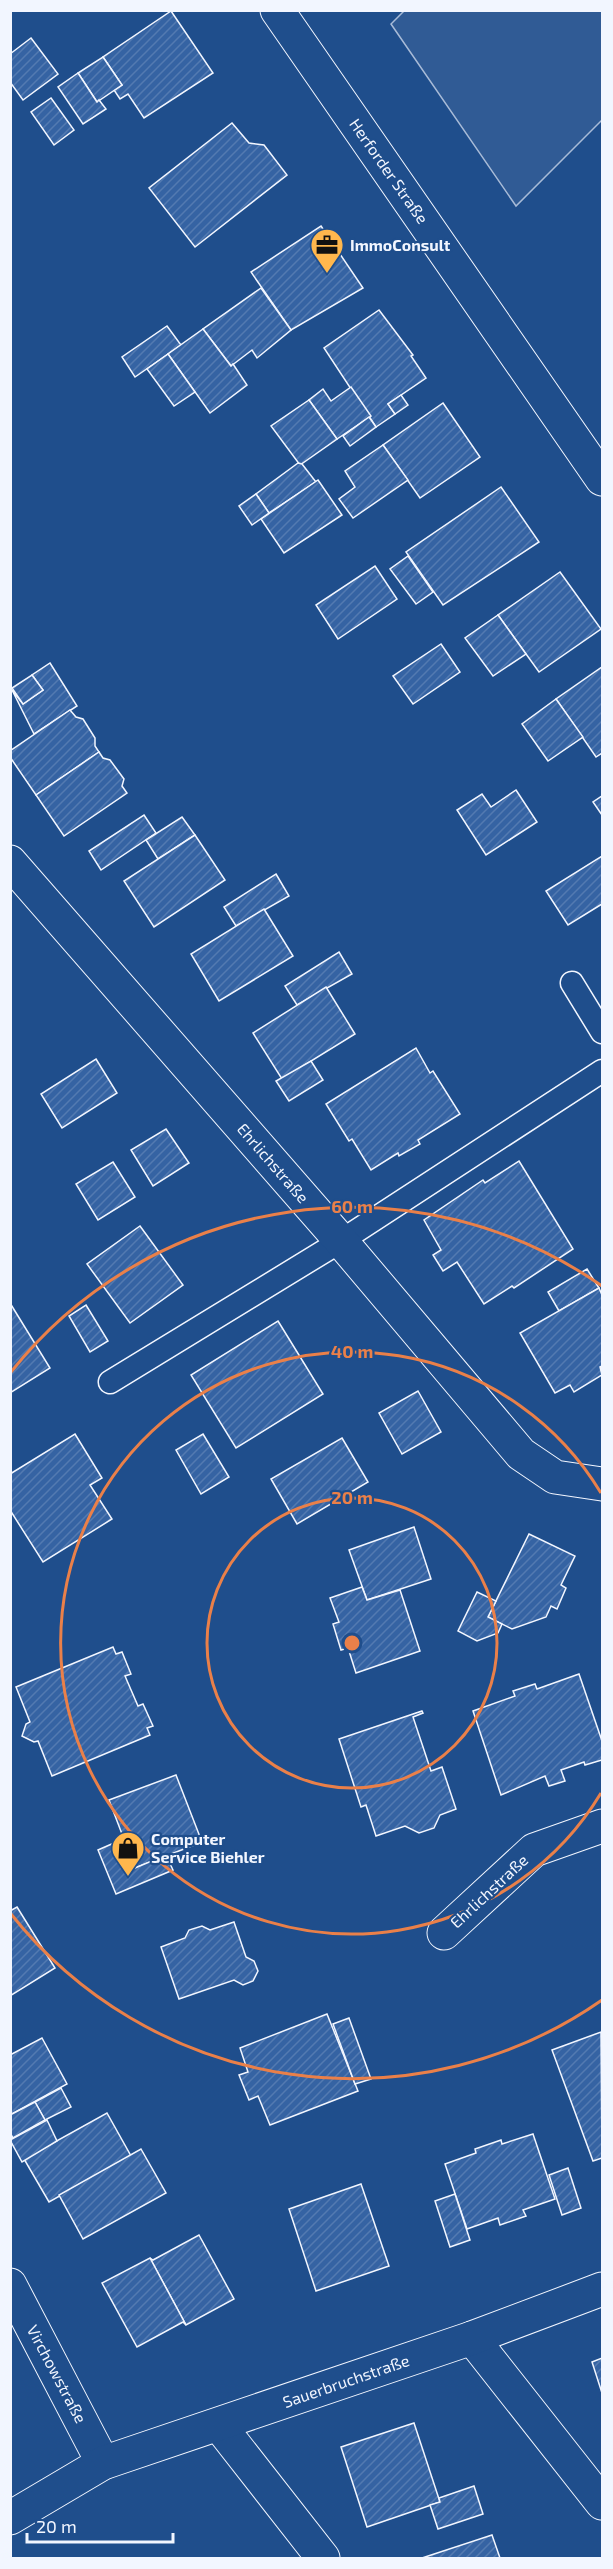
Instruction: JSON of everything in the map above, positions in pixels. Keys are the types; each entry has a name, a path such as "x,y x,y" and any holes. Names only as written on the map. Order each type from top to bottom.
{"street":[{"name":"Herforder Straße","path":"277,10 603,479"},
{"name":"Ehrlichstraße","path":"10,862 341,1241 521,1454 555,1477 603,1484"},
{"name":"Ehrlichstraße","path":"444,1933 534,1850 603,1826"},
{"name":"Virchowstraße","path":"10,2285 103,2463"},
{"name":"Sauerbruchstraße","path":"10,2518 103,2463 472,2338 603,2289"},
{"path":"472,2338 603,2503"},
{"path":"219,2425 323,2559"}],"lane":[{"path":"572,983 603,1032"},
{"path":"110,1382 341,1241 603,1071"}],"shaded area":[{"path":"405,10 602,11 602,120 516,206 391,24"}],"building":[{"path":"171,11 213,73 144,118 128,94 120,99 114,90 122,85 103,57"},
{"path":"31,38 58,74 23,100 10,82 10,54"},
{"path":"103,57 122,85 97,102 78,73"},
{"path":"78,73 97,102 99,100 106,109 83,124 58,87"},
{"path":"51,98 74,130 54,145 31,112"},
{"path":"232,123 249,143 264,145 287,175 195,247 149,188"},
{"path":"321,226 363,288 291,330 251,272"},
{"path":"261,288 291,330 257,358 252,350 231,366 203,329"},
{"path":"379,310 413,355 411,356 426,378 388,404 395,414 376,427 324,348"},
{"path":"167,326 181,345 135,377 122,357"},
{"path":"203,329 231,366 233,364 247,385 210,413 168,354"},
{"path":"168,354 195,392 174,406 147,369"},
{"path":"351,387 371,416 337,439 309,400 323,389 331,401"},
{"path":"401,395 408,405 395,414 388,404"},
{"path":"309,400 337,439 300,465 271,426"},
{"path":"443,403 480,457 420,498 383,445"},
{"path":"369,417 376,427 350,446 343,436"},
{"path":"383,445 408,480 353,518 339,499 355,487 345,471"},
{"path":"298,463 302,464 316,482 269,513 256,494"},
{"path":"318,480 342,515 284,553 261,519"},
{"path":"501,487 539,542 443,605 406,552"},
{"path":"256,494 269,513 252,525 239,506"},
{"path":"408,556 433,592 416,604 390,569"},
{"path":"375,566 397,599 338,639 316,605"},
{"path":"560,572 601,629 539,672 498,615"},
{"path":"498,615 526,654 493,676 465,638"},
{"path":"441,644 460,672 413,704 393,676"},
{"path":"50,663 77,706 34,734 12,690 23,704 43,690 32,675"},
{"path":"602,667 602,753 596,757 556,699"},
{"path":"32,675 43,690 23,704 12,688"},
{"path":"556,699 583,737 548,761 522,724"},
{"path":"70,710 76,717 83,719 95,738 95,746 99,752 36,795 10,757 10,751"},
{"path":"99,752 103,758 110,760 124,779 122,786 127,793 64,836 36,795"},
{"path":"516,790 537,822 486,855 457,810 482,794 491,807"},
{"path":"602,796 602,815 593,802"},
{"path":"144,815 156,833 101,870 89,851"},
{"path":"182,817 195,835 158,859 146,840"},
{"path":"195,835 225,880 154,927 124,881"},
{"path":"602,856 602,904 568,925 546,891"},
{"path":"276,874 289,896 236,926 224,907"},
{"path":"264,909 293,956 219,1001 191,954"},
{"path":"339,952 352,974 297,1005 285,986"},
{"path":"326,987 355,1034 282,1079 253,1033"},
{"path":"416,1048 430,1073 433,1071 460,1114 418,1140 420,1144 399,1156 398,1153 371,1170 352,1139 349,1141 326,1104"},
{"path":"96,1059 117,1093 62,1128 41,1094"},
{"path":"311,1061 323,1080 289,1101 276,1081"},
{"path":"166,1129 189,1163 153,1186 131,1150"},
{"path":"519,1161 573,1249 514,1288 512,1286 484,1304 457,1262 443,1271 433,1255 441,1250 424,1220 483,1180 485,1183"},
{"path":"113,1162 135,1197 98,1220 76,1184"},
{"path":"140,1226 183,1285 130,1323 87,1264"},
{"path":"587,1269 599,1288 559,1311 548,1292"},
{"path":"599,1288 602,1295 602,1366 600,1367 602,1375 574,1392 570,1385 555,1393 520,1333"},
{"path":"10,1303 50,1368 10,1393"},
{"path":"86,1305 108,1341 90,1352 69,1316"},
{"path":"278,1321 323,1394 236,1448 191,1375"},
{"path":"418,1391 441,1432 402,1454 379,1413"},
{"path":"75,1434 102,1478 90,1485 112,1519 43,1562 10,1510 10,1474"},
{"path":"203,1434 229,1477 201,1494 176,1450"},
{"path":"342,1438 368,1482 297,1524 271,1479"},
{"path":"414,1527 431,1579 367,1600 349,1550"},
{"path":"529,1534 575,1556 561,1585 566,1588 557,1609 551,1606 546,1617 512,1629 488,1617"},
{"path":"362,1587 367,1600 400,1590 420,1651 356,1673 348,1648 341,1650 333,1624 339,1622 330,1598"},
{"path":"477,1592 496,1601 488,1617 502,1624 498,1633 477,1641 458,1631"},
{"path":"113,1647 116,1654 122,1652 131,1674 125,1676 138,1706 143,1704 153,1726 147,1728 150,1735 52,1776 38,1741 34,1742 22,1736 26,1724 30,1722 16,1687"},
{"path":"579,1674 602,1741 602,1760 585,1765 584,1762 561,1770 565,1781 549,1786 545,1776 501,1795 473,1711 515,1696 513,1691 535,1684 537,1689"},
{"path":"422,1711 423,1713 413,1717 431,1771 442,1767 456,1809 440,1815 434,1828 419,1833 405,1826 376,1836 366,1805 361,1807 339,1739"},
{"path":"176,1775 202,1842 135,1868 109,1800"},
{"path":"123,1839 135,1868 166,1855 173,1870 116,1894 98,1850"},
{"path":"17,1907 55,1968 10,1996 10,1911"},
{"path":"234,1922 246,1957 254,1961 258,1971 253,1981 243,1985 234,1980 179,1999 161,1947 185,1938 189,1930 202,1926 210,1930"},
{"path":"327,2014 358,2091 270,2125 258,2096 249,2100 239,2075 248,2072 240,2048"},
{"path":"349,2018 371,2079 355,2084 333,2024"},
{"path":"601,2032 602,2158 593,2161 552,2050"},
{"path":"42,2038 67,2084 10,2115 10,2055"},
{"path":"61,2088 71,2107 45,2120 35,2102"},
{"path":"35,2102 45,2120 13,2138 10,2133 10,2115"},
{"path":"107,2113 131,2156 49,2202 24,2159"},
{"path":"47,2120 57,2141 22,2162 10,2140"},
{"path":"533,2134 555,2199 523,2210 526,2216 500,2225 498,2218 467,2229 445,2164 476,2153 475,2149 501,2140 502,2144"},
{"path":"141,2149 166,2193 83,2239 59,2195"},
{"path":"568,2168 581,2208 562,2215 549,2175"},
{"path":"361,2184 389,2266 316,2291 289,2209"},
{"path":"455,2194 470,2240 450,2247 435,2201"},
{"path":"199,2235 234,2299 186,2325 150,2258 153,2260"},
{"path":"150,2258 186,2325 183,2322 137,2347 102,2283"},
{"path":"602,2358 602,2393 592,2362"},
{"path":"414,2423 440,2502 367,2527 341,2447"},
{"path":"474,2486 483,2514 438,2529 430,2505 440,2502 439,2498"},
{"path":"492,2535 500,2558 422,2558"}],"place":[{"name":"ImmoConsult","path":"327,274"},
{"name":"Computer Service Biehler","path":"128,1877"}]}
